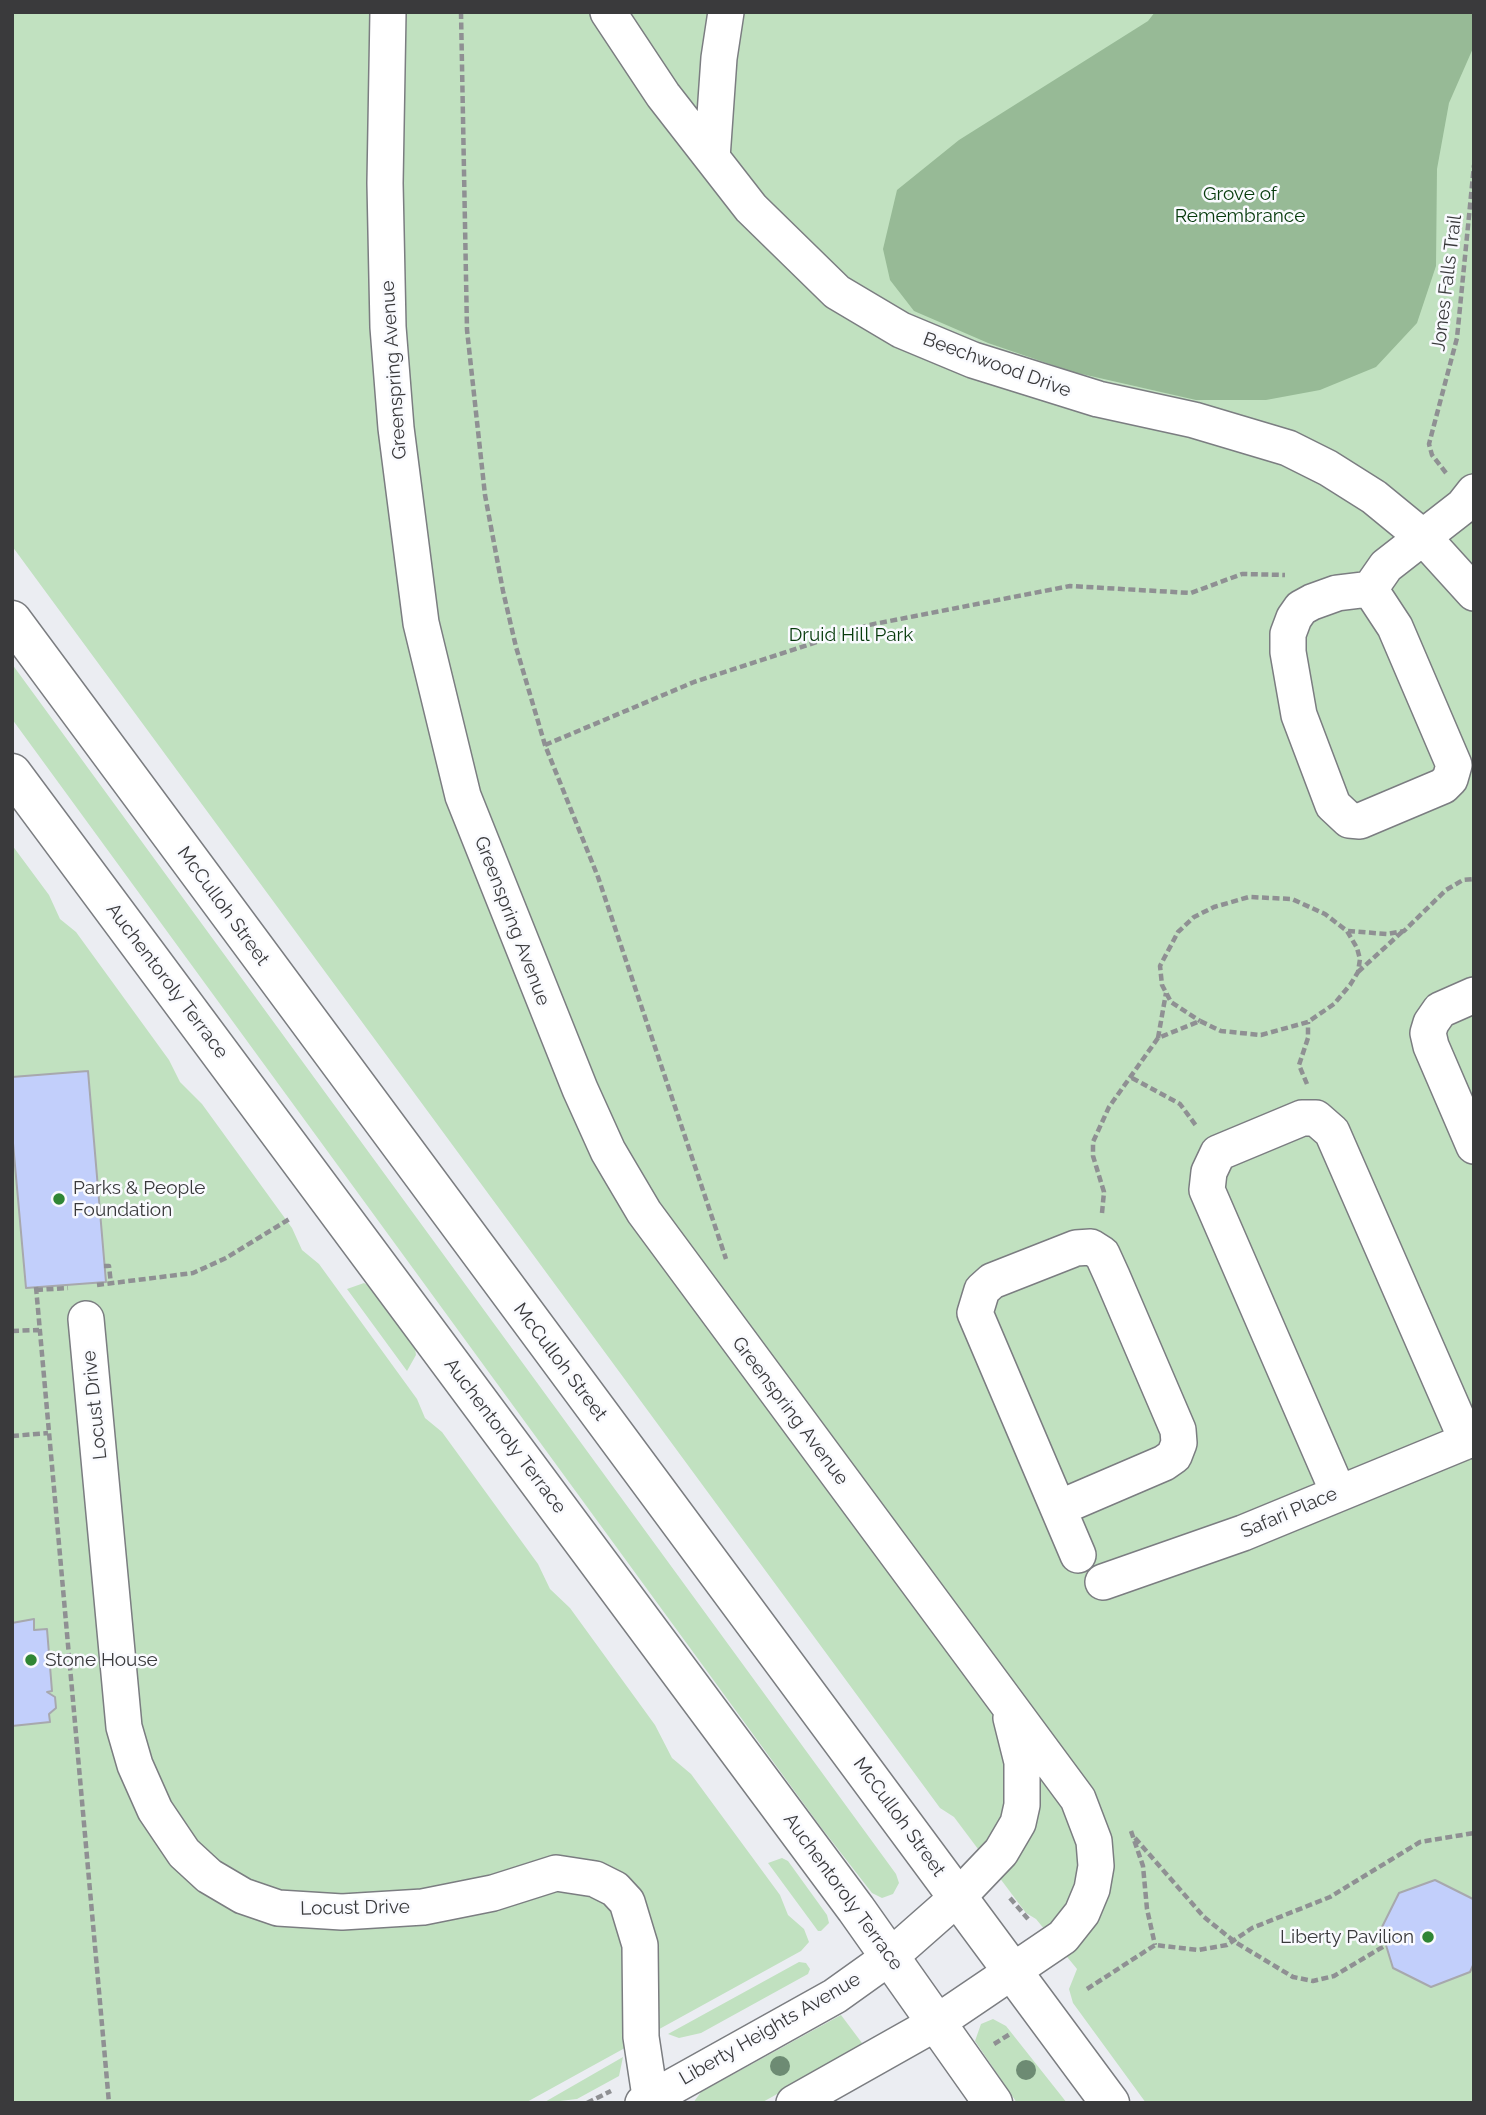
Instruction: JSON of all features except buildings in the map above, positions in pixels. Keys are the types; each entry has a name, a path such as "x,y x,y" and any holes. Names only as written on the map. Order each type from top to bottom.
{"main road":[{"name":"McCulloh Street","path":"12,620 1110,2103"},
{"name":"Auchentoroly Terrace","path":"12,773 891,1956 993,2103"}],"street":[{"name":"Greenspring Avenue","path":"388,12 385,183 388,327 396,428 421,623 463,796 580,1089 608,1151 644,1212 1004,1698 1077,1800 1090,1826 1096,1866 1082,1913 1063,1937 1013,1971"},
{"name":"Beechwood Drive","path":"608,12 663,95 712,158 782,241 837,292 901,330 973,360 1040,383 1194,420 1288,448 1328,468 1374,497 1424,538 1474,593"},
{"path":"712,158 726,12"},
{"path":"1370,589 1395,627 1454,765 1450,779 1443,786 1360,821 1349,820 1333,805 1315,765 1299,715 1288,643 1294,618 1301,608 1337,593 1370,589 1386,566 1464,506 1463,486"},
{"path":"1474,995 1440,1010 1431,1023 1429,1033 1431,1046 1474,1146"},
{"path":"1338,1492 1207,1190 1209,1172 1218,1153 1302,1118 1316,1118 1332,1132 1470,1440"},
{"path":"1059,1508 1164,1463 1174,1456 1179,1443 1178,1430 1112,1276 1102,1254 1091,1247 1076,1248 992,1282 982,1290 975,1313 1078,1555"},
{"name":"Locust Drive","path":"86,1303 124,1727 135,1765 155,1810 184,1853 209,1876 243,1896 278,1908 308,1910 423,1908 493,1894 556,1873 595,1878 615,1889 627,1902 636,1925 640,1945 641,2041 648,2102"},
{"name":"Safari Place","path":"1103,1582 1243,1533 1470,1440"},
{"name":"Greenspring Avenue","path":"958,1897 1001,1852 1018,1823 1022,1805 1022,1762 1004,1698"},
{"name":"Liberty Heights Avenue","path":"648,2102 835,1996 891,1956 958,1897"},
{"path":"794,2103 936,2023 1013,1971"}],"path":[{"path":"461,12 467,330 482,467 516,647 545,745 598,877 662,1062 704,1200 730,1269"},
{"name":"Jones Falls Trail","path":"1463,486 1432,455 1429,444 1457,338 1474,165"},
{"path":"545,745 694,682 869,625 1070,586 1191,593"},
{"path":"1358,972 1360,959 1347,931 1325,914 1292,899 1249,897 1214,907 1194,917 1168,947 1160,966 1171,1002 1221,1031 1261,1035 1308,1022 1334,1004 1358,972 1446,890 1463,880 1474,879"},
{"path":"1347,931 1387,934 1404,931"},
{"path":"1091,1247 1102,1216 1104,1192 1093,1156 1093,1142 1109,1107 1158,1038 1166,992"},
{"path":"1158,1038 1200,1021"},
{"path":"1308,1022 1308,1038 1299,1065 1316,1104 1316,1118"},
{"path":"1132,1078 1180,1104 1218,1153"},
{"path":"86,1303 111,1284 193,1273 226,1258 291,1219"},
{"path":"104,1266 109,1266 111,1284"},
{"path":"74,1287 36,1289 109,2103"},
{"path":"12,1331 39,1330"},
{"path":"12,1436 48,1433"},
{"path":"1090,1826 1118,1825 1133,1836 1204,1917 1235,1942 1276,1969 1313,1981 1334,1976 1386,1945"},
{"path":"1129,1828 1147,1884 1147,1909 1155,1945"},
{"path":"1087,1989 1155,1945 1206,1950 1235,1942 1252,1927 1329,1897 1420,1842 1474,1833"},
{"path":"1010,1898 1029,1920"}],"green space":[{"name":"Druid Hill Park","path":"12,12 1474,12 1474,2103 1146,2103 1073,2003 1069,1989 1077,1969 1036,1919 1026,1913 954,1817 940,1808 12,546"},
{"name":"Grove of Remembrance","path":"1155,12 1474,12 1474,46 1449,103 1437,169 1436,266 1417,323 1376,367 1320,390 1266,400 1196,400 1073,372 988,343 914,311 890,280 883,249 897,190 959,140 1148,21"},
{"path":"12,664 896,1874 899,1883 893,1894 882,1898 872,1893 820,1826 12,719"},
{"path":"12,845 49,895 60,919 76,932 169,1060 180,1082 202,1104 292,1228 302,1250 319,1264 417,1399 425,1418 442,1432 538,1564 550,1589 570,1608 655,1725 672,1758 691,1774 780,1895 788,1915 804,1929 809,1942 801,1951 525,2103 12,2103"},
{"path":"364,1283 415,1348 416,1355 407,1371 347,1289"},
{"path":"782,1858 788,1861 827,1915 829,1923 821,1931 818,1931 768,1863"},
{"path":"799,1962 806,1963 810,1969 808,1974 701,2033 679,2038 668,2034"},
{"path":"841,2015 862,2043 851,2053 761,2103 693,2103 701,2092"},
{"path":"993,2019 1006,2026 1067,2103 1017,2103 975,2041 981,2024"},
{"path":"623,2057 619,2076 577,2099 543,2103"}],"place":[{"name":"Parks & People Foundation","path":"59,1199"},
{"name":"Stone House","path":"31,1660"},
{"name":"Liberty Pavilion","path":"1428,1937"}]}
